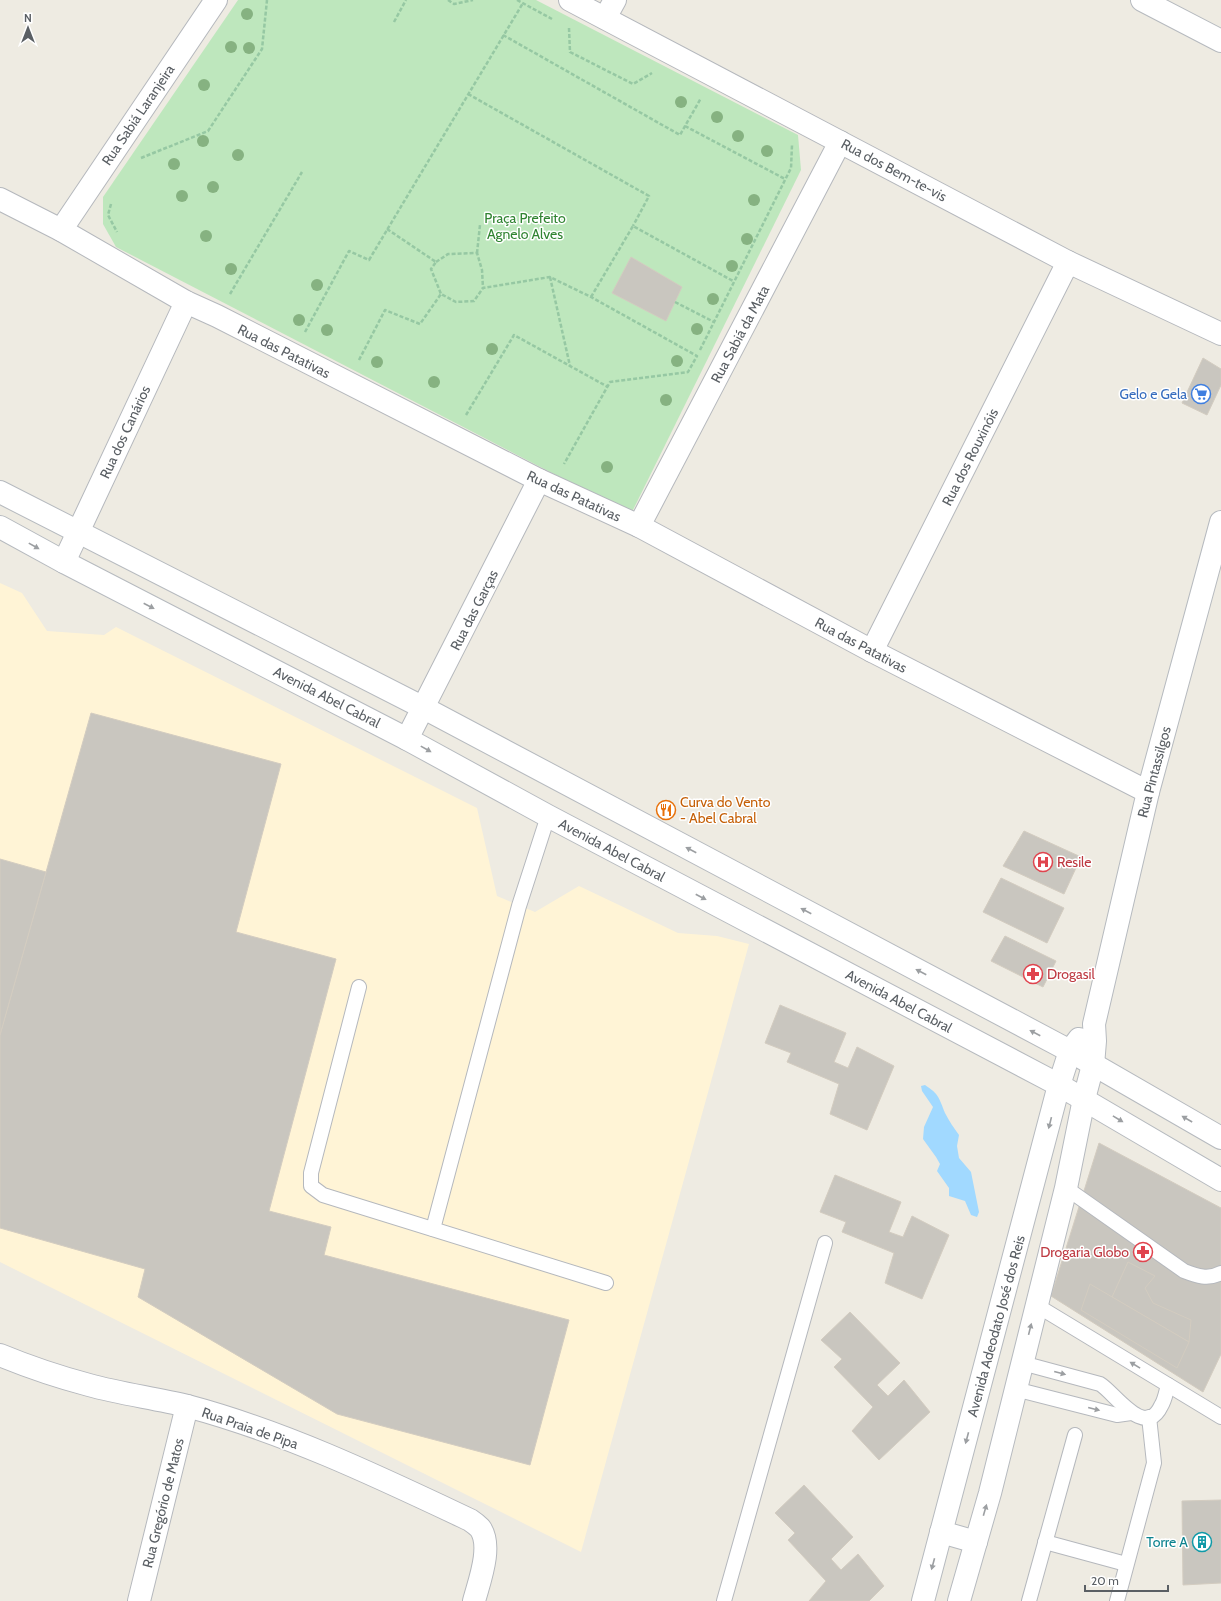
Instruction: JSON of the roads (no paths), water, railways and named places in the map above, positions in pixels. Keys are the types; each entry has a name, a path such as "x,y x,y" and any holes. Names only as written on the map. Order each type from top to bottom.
{"main road":[{"name":"Rua Sabiá Laranjeira","path":"61,230 216,0"},
{"name":"Rua dos Bem-te-vis","path":"570,0 610,9 840,142 1068,262 1221,334"},
{"path":"1142,0 1221,41"},
{"name":"Rua Sabiá da Mata","path":"639,526 840,142"},
{"name":"Rua das Patativas","path":"0,199 61,230 186,302 539,480 639,526 872,651 1148,792"},
{"name":"Rua dos Rouxinóis","path":"872,651 1068,262"},
{"name":"Rua dos Canários","path":"64,562 186,302"},
{"name":"Rua das Garças","path":"407,739 539,480"},
{"path":"0,492 424,708 1070,1051 1220,1137"},
{"name":"Rua Pintassilgos","path":"1093,1064 1095,1041 1094,1024 1148,792 1221,522"},
{"name":"Avenida Abel Cabral","path":"0,527 64,562 407,739 548,816 1059,1085 1221,1180"},
{"path":"253,660 267,628"},
{"name":"Rua Pintassilgos","path":"1070,1051 1094,1024"},
{"name":"Avenida Adeodato José dos Reis","path":"920,1598 942,1532 1059,1085 1070,1051"},
{"path":"959,1601 976,1542 1066,1188 1084,1099 1093,1064"},
{"name":"Rua Praia de Pipa","path":"0,1356 33,1368 90,1385 187,1406 249,1425 397,1485 470,1520 480,1528 484,1537 485,1558 474,1601"},
{"name":"Rua Gregório de Matos","path":"139,1601 187,1406"},
{"path":"942,1532 976,1542"}],"lane":[{"path":"433,1229 519,906 548,816"},
{"path":"359,987 311,1173 311,1186 323,1194 606,1283"},
{"path":"1066,1188 1184,1270 1199,1277 1216,1276 1221,1272"},
{"path":"724,1601 825,1243"},
{"path":"1036,1305 1221,1417"},
{"path":"1022,1363 1100,1384 1131,1413"},
{"path":"1015,1389 1117,1415 1131,1413 1149,1417 1157,1413 1162,1406 1168,1385"},
{"path":"1117,1601 1154,1463 1149,1417"},
{"path":"1029,1601 1075,1435"},
{"path":"1045,1542 1126,1564"}],"water":[{"path":"925,1085 938,1097 947,1116 959,1135 957,1146 959,1158 971,1172 979,1212 977,1217 971,1215 965,1201 949,1196 949,1188 937,1171 940,1164 923,1139 924,1127 933,1107 922,1091 921,1086"}],"place":[{"name":"Gelo e Gela","path":"1201,394"},
{"name":"Curva do Vento - Abel Cabral","path":"666,810"},
{"name":"Resile","path":"1043,862"},
{"name":"Drogasil","path":"1033,974"},
{"name":"Drogaria Globo","path":"1143,1252"},
{"name":"Torre A","path":"1202,1542"}],"park label":[{"name":"Praça Prefeito Agnelo Alves","path":"525,226"}]}
